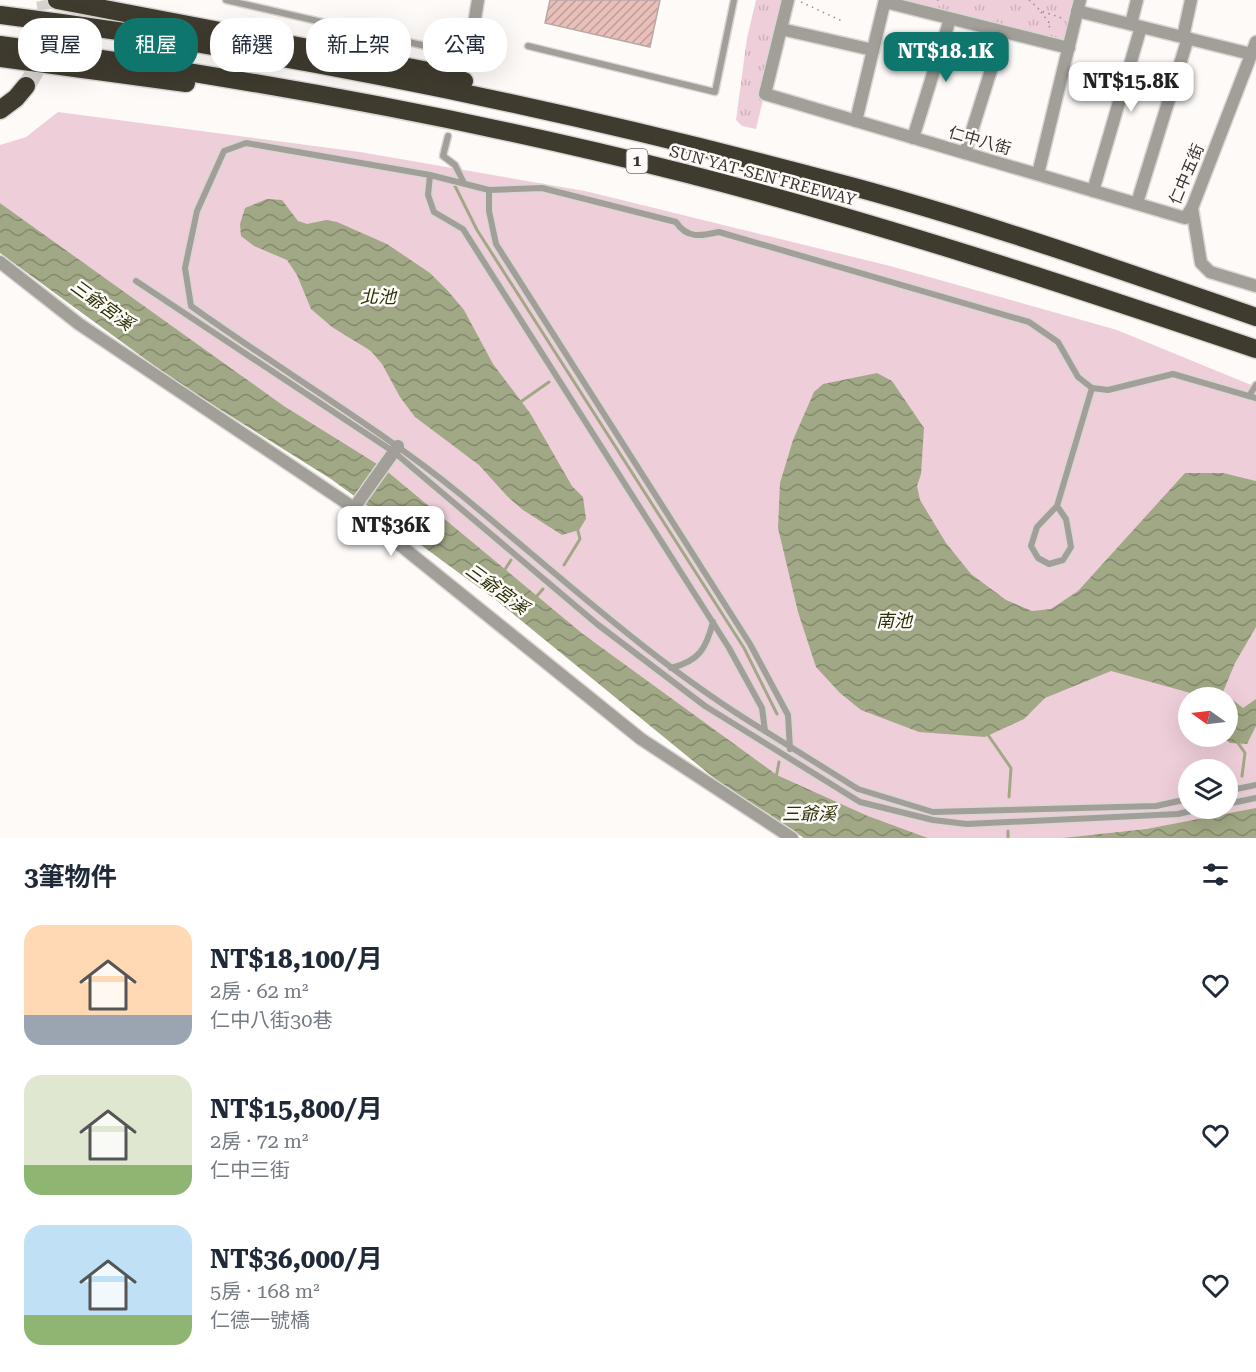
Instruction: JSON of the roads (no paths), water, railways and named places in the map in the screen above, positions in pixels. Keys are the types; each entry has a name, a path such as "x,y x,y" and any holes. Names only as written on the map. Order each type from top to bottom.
{"highway":[{"path":"57,0 434,72 592,119"},
{"name":"SUN YAT-SEN FREEWAY","path":"0,15 161,36 279,56 592,119 857,188 1096,262 1256,317"},
{"name":"SUN YAT-SEN FREEWAY","path":"0,45 155,65 426,113 686,173 850,218 1023,271 1256,349"},
{"path":"0,58 122,73 352,109 426,113"},
{"path":"0,110 16,98 26,86"}],"street":[{"path":"475,18 478,0"},
{"path":"788,0 781,29 873,50"},
{"path":"1093,190 1136,26 1137,0"},
{"path":"1137,204 1185,38 1191,0"},
{"path":"856,120 885,1 1069,48"},
{"path":"1038,174 1077,11 1251,54"},
{"path":"914,138 950,19"},
{"name":"仁中八街","path":"781,29 765,94 1137,204 1189,213"},
{"path":"965,153 1003,32"},
{"name":"仁中五街","path":"1189,213 1256,42"},
{"path":"1189,213 1201,263 1210,272 1256,286"},
{"path":"0,262 79,324 356,505 641,739 792,838"},
{"path":"356,505 394,452"}],"lane":[{"path":"226,0 423,51"},
{"path":"528,46 715,92 734,0"},
{"path":"448,136 442,156 455,165 464,183"},
{"path":"1178,811 1144,816 967,824 933,820 860,802 705,706 597,624 394,452 191,306 185,268 197,211 213,173 224,151 246,143 430,175 489,190 542,188 676,222 682,232 697,237 719,232 1029,322 1058,342 1078,377 1092,388 1108,390 1173,374 1253,397 1256,385"},
{"path":"430,175 428,195 434,212 464,229 713,622 762,708 765,731"},
{"path":"489,190 489,211 496,244 750,645 788,715 790,749"},
{"path":"136,281 460,494 618,628 713,700 858,789 933,812 1156,806 1178,801"},
{"path":"1057,506 1066,519 1071,547 1063,560 1049,564 1038,558 1031,546 1037,527 1057,506 1092,388"},
{"path":"671,668 689,663 707,644 713,622"},
{"path":"1238,789 1256,785"},
{"path":"1238,802 1256,798"}],"water":[{"name":"北池","path":"267,199 282,200 298,221 307,224 326,220 337,222 387,244 430,273 448,291 464,310 493,364 530,413 572,486 583,497 586,519 579,530 562,535 523,510 479,465 415,417 400,397 382,364 371,351 332,327 311,309 297,275 287,260 254,246 241,236 240,224 245,208"},
{"name":"三爺溪","path":"0,203 284,406 382,467 583,634 777,775 868,816 928,838 804,838 725,787 496,600 331,479 178,383 0,253"},
{"name":"南池","path":"877,373 892,381 924,428 921,474 917,486 920,500 946,543 971,574 1006,600 1032,611 1051,609 1078,591 1185,473 1223,473 1256,481 1256,627 1235,663 1225,687 1178,687 1178,690 1111,671 1045,698 1024,719 985,737 919,732 861,710 840,693 816,667 798,612 778,528 780,483 793,440 814,392 823,384"},
{"name":"南池","path":"1256,699 1256,726 1247,744 1238,743 1238,704 1243,708"},
{"path":"1256,808 1256,838 1062,838 1146,829 1198,819 1238,819 1238,811"}],"waterway":[{"path":"455,186 477,230 744,648 777,714"},
{"path":"519,403 549,382"},
{"path":"564,565 580,539 577,527"},
{"name":"三爺宮溪","path":"504,571 511,560"},
{"name":"三爺宮溪","path":"536,597 543,589"},
{"path":"986,732 1011,768 1009,797"},
{"path":"1238,743 1245,753 1242,776"},
{"path":"776,778 779,762"},
{"path":"1008,831 1008,838"}],"tunnel":[{"path":"26,86 42,56 47,23 45,0"}]}
